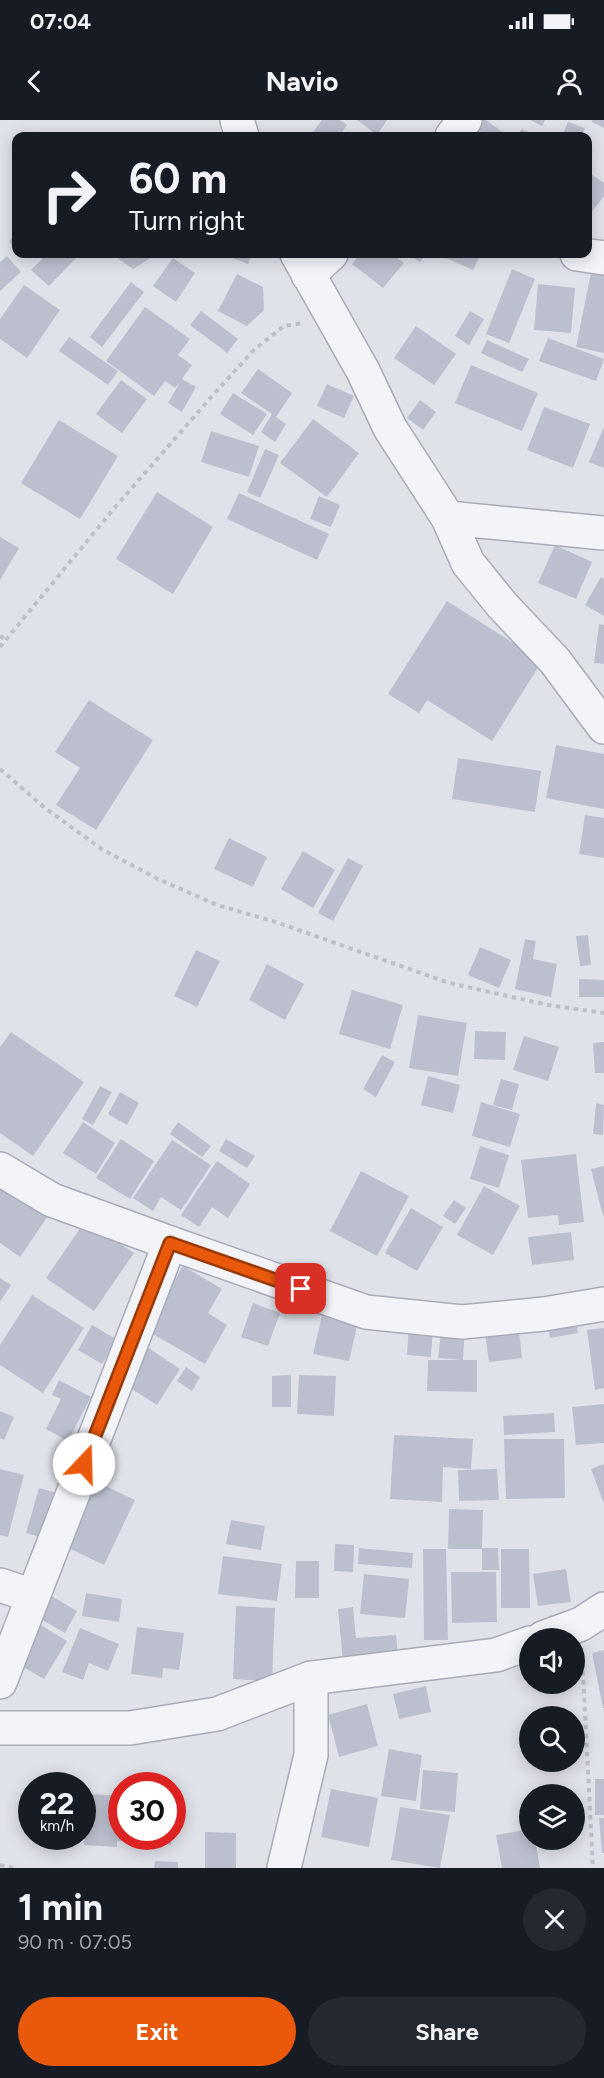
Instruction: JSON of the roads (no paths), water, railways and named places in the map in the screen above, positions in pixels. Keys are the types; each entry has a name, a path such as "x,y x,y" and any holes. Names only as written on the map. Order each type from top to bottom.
{"street":[{"path":"455,132 465,120"},
{"path":"312,261 333,320 363,371 390,428 448,518 468,563 502,605 555,662 604,727"},
{"path":"448,518 604,533"},
{"path":"0,1169 52,1200 366,1312 462,1322 544,1314 604,1304"},
{"path":"0,1682 170,1243"},
{"path":"0,1585 33,1596"},
{"path":"566,1628 592,1617"},
{"path":"0,1728 130,1728 217,1714 311,1678 496,1655 519,1647"},
{"path":"284,1868 311,1755 311,1678"}]}
